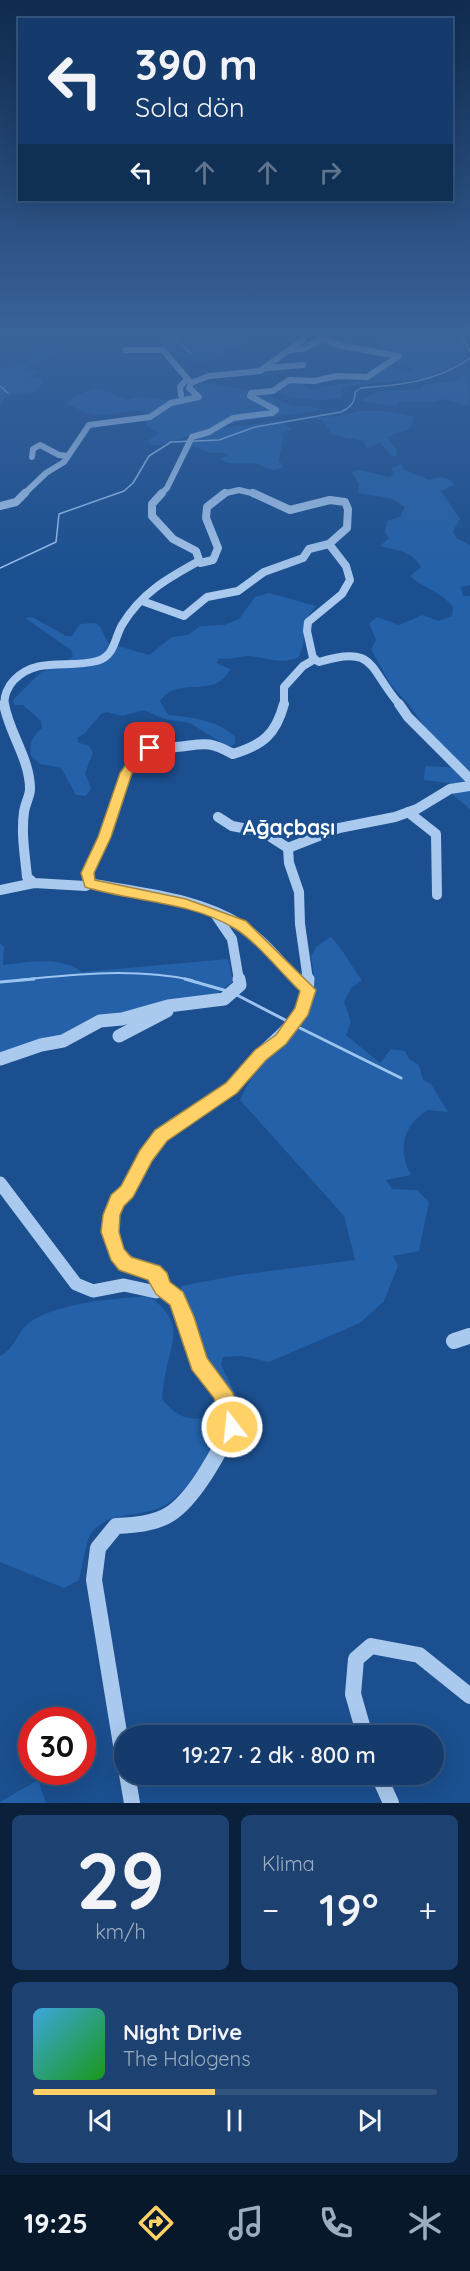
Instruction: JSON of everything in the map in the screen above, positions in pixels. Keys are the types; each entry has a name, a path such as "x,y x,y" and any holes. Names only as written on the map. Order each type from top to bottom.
{"street":[{"path":"0,506 16,502 68,456 89,425 151,416"},
{"path":"199,561 196,551 173,539 152,516 152,504 167,488 192,437 209,432 233,418 248,416"},
{"path":"32,458 33,449 40,446 59,455 68,456"},
{"path":"34,883 27,877 22,831 24,809 30,790 25,763 5,710 4,701 9,685 21,673 38,665 98,661 106,658 112,652 122,625 156,584 199,561 204,563 213,560 218,548 206,518 207,507 215,498 230,491 252,492 275,507 292,510 308,508 325,500 345,502 348,509 347,528 329,544 309,549 303,558 264,572 238,591 207,597 184,616 142,601"},
{"path":"329,544 348,570 348,579 344,592 309,622 308,637 315,659 319,662 344,653 355,655 372,664 378,671 382,685 401,704 408,717 470,779"},
{"path":"89,883 88,873 105,837 126,773 140,753 156,747 213,743 233,754 271,739 278,727 286,698 284,687 303,666 315,659"},
{"path":"288,848 339,828 408,812 450,789 470,786"},
{"path":"408,812 436,834 437,895"},
{"path":"218,818 236,830 256,829 288,848"},
{"path":"118,1725 94,1580 98,1548 116,1526 146,1524 172,1513 186,1503 232,1427 223,1393 199,1363 185,1317 176,1299 162,1288 160,1279 153,1272 125,1264 117,1254 110,1232 111,1215 117,1201 127,1192 146,1155 161,1135 231,1088 261,1055 281,1040 302,1011 308,990 298,887 287,859 288,848"},
{"path":"0,890 34,883 86,886 89,883 186,904 241,925 308,990"},
{"path":"0,1059 41,1045 63,1041 100,1021 122,1019 180,1005 224,999 240,985 232,939 215,914"},
{"path":"119,1036 180,1005"},
{"path":"0,1183 67,1275 84,1288 93,1291 124,1285 156,1293 162,1288"},
{"path":"454,1341 470,1336"},
{"path":"361,1725 353,1694 356,1659 372,1646 419,1655 470,1696"},
{"path":"129,1785 132,1803"},
{"path":"383,1785 391,1803"}],"shaded area":[{"path":"279,416 208,429 161,445 152,445 147,441 160,433 146,426 146,421 156,417"},
{"path":"414,417 411,428 387,437 397,450 397,456 392,456 380,443 367,448 363,441 333,435 322,420 309,418"},
{"path":"281,421 293,430 281,432 283,437 279,461 284,466 279,469 272,470 252,463 228,463 219,459 229,455 227,453 210,453 193,446 189,453 182,451 185,440 222,428"},
{"path":"402,464 403,469 429,480 443,477 452,482 454,485 441,491 460,519 453,531 456,538 470,545 470,585 461,587 463,596 470,596 470,809 453,795 449,783 424,780 425,766 463,768 426,729 410,706 390,684 371,649 376,640 369,623 377,617 399,625 422,615 439,621 452,616 453,607 449,602 410,576 421,567 418,562 409,554 380,546 389,538 385,532 387,521 400,517 405,507 393,499 358,493 359,484 351,472 359,470 390,477 393,475 392,468"},
{"path":"269,593 316,606 305,620 303,646 299,657 286,661 248,656 220,658 216,663 230,669 224,678 206,686 177,689 168,693 160,701 168,715 195,718 212,723 235,737 235,744 228,747 190,723 164,719 144,710 122,716 107,712 101,714 85,733 77,738 79,743 88,745 93,753 85,773 91,789 86,796 76,795 61,768 40,764 31,756 30,747 34,737 42,728 41,721 23,705 14,705 13,700 40,673 73,657 71,650 25,618 32,617 66,636 72,636 80,624 96,623 108,643 149,655 172,637 188,635 200,626 224,625 239,619 255,597"},
{"path":"331,937 362,980 351,988 344,1002 351,1022 346,1035 380,1063 391,1049 405,1051 409,1059 419,1065 423,1080 431,1084 448,1112 428,1110 413,1123 405,1138 404,1147 404,1156 411,1175 386,1180 392,1189 417,1190 429,1202 419,1251 393,1256 398,1266 384,1301 360,1323 269,1362 242,1356 223,1357 221,1365 240,1403 211,1453 185,1488 165,1505 154,1510 111,1519 92,1532 86,1547 79,1580 64,1588 0,1562 0,1356 10,1349 30,1322 42,1315 71,1306 103,1300 149,1296 167,1313 173,1330 172,1348 165,1373 162,1399 180,1415 193,1419 209,1417 218,1415 228,1396 205,1360 180,1293 181,1286 239,1275 355,1260 344,1216 240,1100 258,1068 303,1021 312,1003 314,991 311,956 317,946"},
{"path":"0,943 4,947 3,965 54,962 74,967 82,972 228,959 233,981 218,993 181,999 0,1055"},
{"path":"29,1785 40,1785 46,1803 0,1803"}],"waterway":[{"path":"0,568 56,542 59,514 124,491 133,483 149,456 171,442 219,440 255,427 317,416"},
{"path":"19,980 84,974 128,973 192,980"},
{"path":"0,982 34,979"},
{"path":"185,979 227,991"},
{"path":"235,994 289,1022"},
{"path":"296,1026 401,1078"}],"district":[{"name":"Ağaçbaşı","path":"289,828"}],"route":[{"path":"150,748 140,753 126,773 105,837 88,873 89,883 186,904 224,916 241,925 308,990 302,1011 281,1040 261,1055 231,1088 161,1135 146,1155 127,1192 117,1201 111,1215 110,1232 117,1254 125,1264 153,1272 160,1279 162,1288 176,1299 185,1317 199,1363 223,1393 232,1427"}]}
